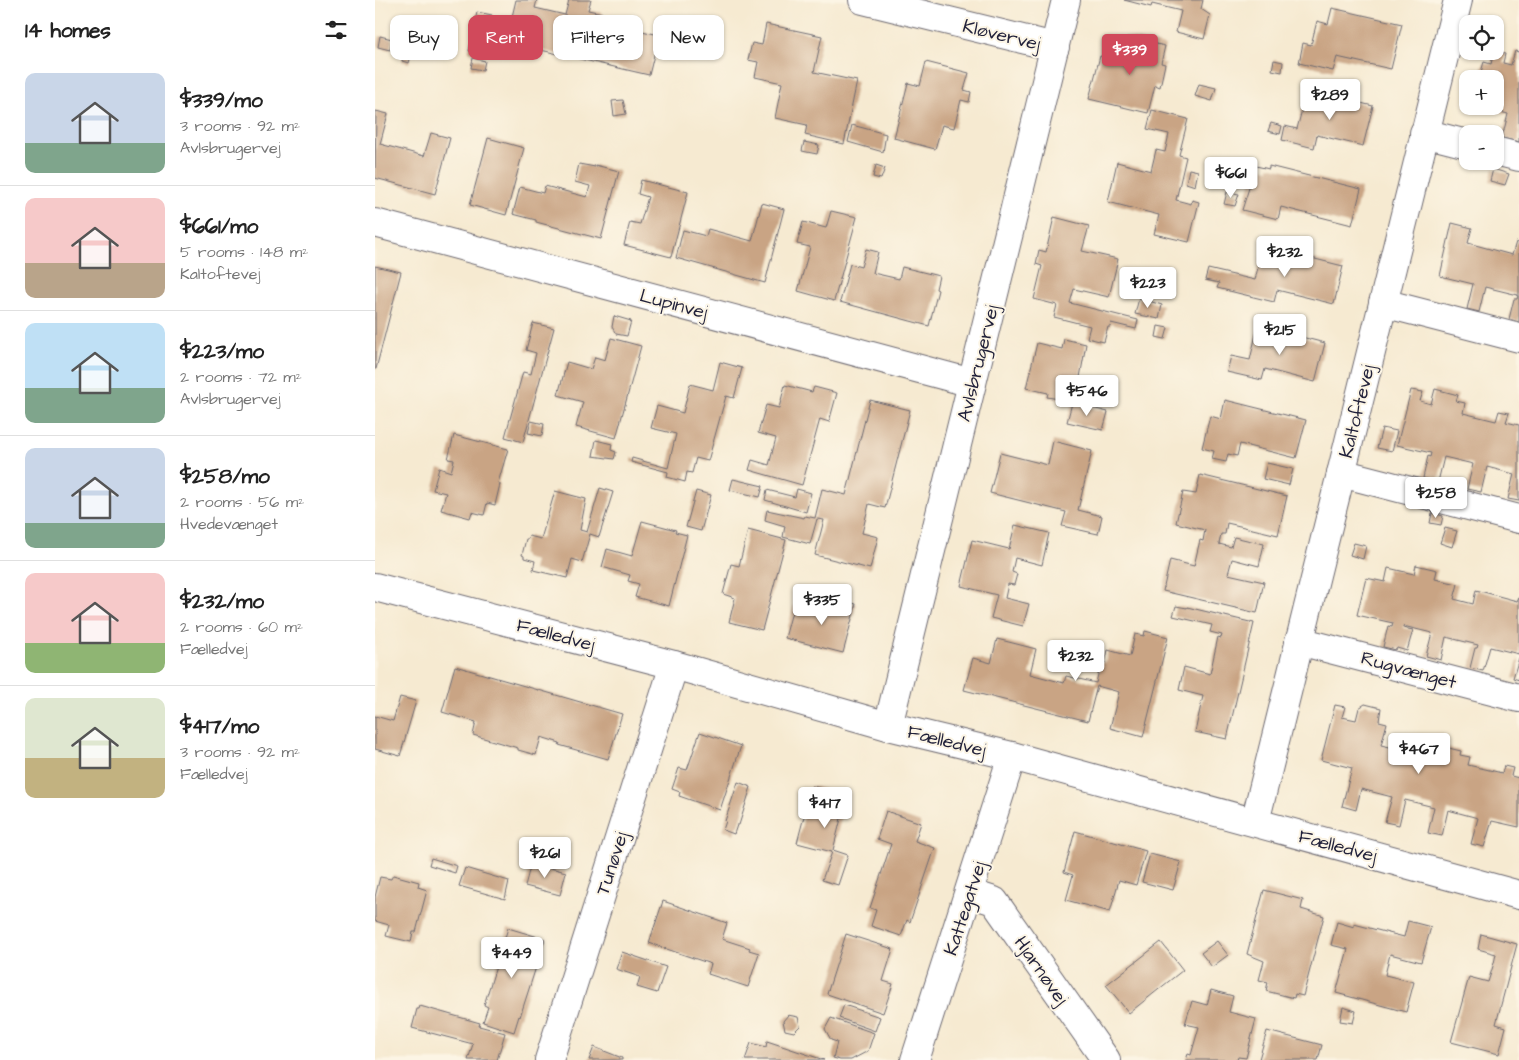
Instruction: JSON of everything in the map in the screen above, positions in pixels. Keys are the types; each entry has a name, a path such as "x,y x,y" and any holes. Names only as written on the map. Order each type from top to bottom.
{"street":[{"name":"Kløvervej","path":"863,0 1055,47"},
{"name":"Avlsbrugervej","path":"888,726 1066,0"},
{"name":"Kaltoftevej","path":"1255,822 1458,0"},
{"path":"1424,133 1459,142"},
{"path":"1504,153 1519,157"},
{"name":"Lupinvej","path":"375,223 972,382"},
{"path":"1383,303 1519,338"},
{"path":"1341,473 1519,519"},
{"name":"Fælledvej","path":"375,587 674,665 888,726 1011,756 1519,895"},
{"name":"Rugvænget","path":"1299,641 1519,698"},
{"name":"Tunøvej","path":"549,1060 674,665"},
{"name":"Kattegatvej","path":"915,1060 1011,756"},
{"name":"Hjarnøvej","path":"969,893 994,901 1106,1060"}],"building":[{"path":"516,0 537,0 535,8 565,15 553,15 553,53 543,51 543,15 512,15"},
{"path":"569,0 591,0 588,10 602,13 602,15 565,15"},
{"path":"1124,0 1203,0 1201,9 1210,15 1204,39 1176,32 1181,11 1152,4 1151,7"},
{"path":"1332,8 1402,24 1391,69 1337,57 1333,71 1299,63 1303,43 1311,45 1317,21 1328,24"},
{"path":"477,12 492,15 476,15"},
{"path":"766,24 822,36 814,72 857,81 844,144 805,135 807,125 775,118 782,83 755,77 758,62 748,60 752,43 762,45"},
{"path":"643,31 653,34 653,59 649,75 584,60 643,60"},
{"path":"380,36 390,38 390,50 378,47"},
{"path":"1127,37 1165,46 1161,63 1165,64 1160,87 1155,85 1148,113 1089,99 1100,56 1121,61"},
{"path":"1515,51 1519,52 1519,142 1504,138 1508,114 1504,113 1504,70 1482,70 1484,62 1491,64 1492,60 1504,60 1503,63 1511,65"},
{"path":"473,60 485,61 483,70 471,68"},
{"path":"1274,60 1283,62 1282,72 1272,70"},
{"path":"926,62 969,73 964,90 971,92 969,102 961,100 954,128 942,125 935,149 894,138 908,83 920,86"},
{"path":"1199,84 1216,88 1212,101 1195,96"},
{"path":"1307,90 1373,106 1363,146 1317,135 1314,148 1282,140 1285,126 1297,129"},
{"path":"623,100 626,114 614,116 612,101"},
{"path":"1152,110 1188,119 1179,155 1186,157 1176,200 1191,204 1192,200 1199,202 1189,242 1154,234 1159,215 1108,202 1117,162 1151,171 1156,150 1165,152 1169,134 1147,129"},
{"path":"376,111 388,114 380,144 424,156 431,133 450,138 435,194 375,178"},
{"path":"1271,123 1282,126 1280,134 1268,131"},
{"path":"852,125 886,134 883,152 848,142"},
{"path":"488,138 524,148 506,215 470,205"},
{"path":"804,142 819,145 817,154 802,151"},
{"path":"579,164 595,167 595,165 619,171 601,239 513,214 520,187 543,193 545,186 587,197 590,186 575,182"},
{"path":"876,165 885,168 881,179 873,177"},
{"path":"1256,166 1269,169 1269,166 1361,189 1352,225 1281,207 1278,219 1242,210"},
{"path":"1189,169 1198,171 1195,186 1186,183"},
{"path":"1493,170 1509,174 1505,185 1490,181"},
{"path":"641,180 688,192 671,257 624,245 630,222 640,224 648,197 638,194"},
{"path":"1227,192 1239,194 1235,206 1224,204"},
{"path":"762,203 784,209 765,283 676,258 683,230 706,236 708,229 752,241"},
{"path":"831,211 857,217 834,301 798,291 810,247 797,244 803,222 826,228"},
{"path":"1054,217 1089,226 1082,251 1118,259 1109,297 1074,289 1070,303 1138,320 1136,329 1111,323 1104,342 1087,338 1090,326 1054,317 1057,305 1034,299 1042,266 1036,264 1039,250 1046,252"},
{"path":"1452,223 1472,228 1468,243 1512,255 1516,242 1519,243 1519,322 1509,319 1514,299 1517,299 1518,295 1485,287 1479,312 1467,309 1473,284 1440,276"},
{"path":"1263,246 1343,266 1334,304 1277,290 1274,302 1217,288 1219,283 1205,280 1208,269 1255,280"},
{"path":"866,249 878,252 873,273 899,279 902,267 939,276 936,289 938,290 929,326 840,302 850,264 861,267"},
{"path":"375,266 401,272 376,369 375,369"},
{"path":"1139,298 1162,305 1159,319 1135,314"},
{"path":"614,316 631,321 627,336 616,334 612,327"},
{"path":"533,323 554,328 523,442 505,437 523,372 531,374 536,353 526,350"},
{"path":"1158,326 1168,328 1165,339 1156,337"},
{"path":"1258,326 1325,343 1315,382 1265,369 1262,380 1227,372 1231,356 1250,360"},
{"path":"611,338 641,346 616,438 576,427 583,402 558,395 567,362 591,369 595,357 605,360"},
{"path":"1064,339 1086,344 1079,383 1082,384 1078,401 1059,396 1059,399 1047,397 1048,393 1026,388 1037,343 1062,349"},
{"path":"720,362 742,368 734,398 726,396 708,461 696,458 692,473 687,472 685,482 667,477 668,472 631,462 632,458 668,468 676,434 651,428 657,406 683,413 690,384 713,390"},
{"path":"785,385 812,392 814,387 837,393 829,422 820,419 802,485 749,470 752,460 769,465 776,438 758,433 766,405 779,408"},
{"path":"1435,389 1458,395 1456,401 1465,403 1463,413 1496,421 1499,411 1509,413 1506,422 1519,425 1519,501 1508,499 1514,474 1487,467 1481,492 1467,489 1473,464 1444,457 1438,482 1423,478 1428,456 1430,457 1431,453 1397,445 1411,390 1423,392 1420,401 1431,404"},
{"path":"870,400 910,410 885,508 869,504 862,533 878,537 870,569 815,555 824,520 817,519 810,544 783,537 785,526 765,520 767,510 804,518 805,516 815,518 822,489 846,495"},
{"path":"1225,400 1306,420 1296,458 1240,444 1237,456 1228,454 1226,462 1212,459 1214,451 1202,448 1210,416 1221,419"},
{"path":"1072,403 1108,412 1103,430 1067,422"},
{"path":"531,421 544,424 542,436 528,433"},
{"path":"1382,428 1397,431 1392,451 1377,448"},
{"path":"454,435 508,449 498,483 500,484 495,505 487,503 484,515 472,512 470,518 441,510 446,493 433,490 439,468 451,472 454,460 448,459"},
{"path":"596,440 612,444 611,450 616,452 614,459 593,456"},
{"path":"1053,441 1092,451 1078,510 1102,516 1098,534 1062,526 1066,512 990,493 1000,453 1048,465"},
{"path":"1267,463 1293,469 1289,485 1263,479"},
{"path":"1200,475 1287,496 1278,535 1227,523 1225,534 1221,534 1219,544 1231,547 1234,537 1264,544 1259,566 1232,559 1228,574 1264,582 1257,613 1163,591 1170,560 1194,566 1200,540 1203,541 1205,530 1176,523 1183,492 1196,494"},
{"path":"733,479 763,486 760,497 730,490"},
{"path":"600,488 613,492 599,537 590,534 582,562 572,559 567,578 533,570 535,561 524,558 522,555 526,539 529,536 541,539 555,491 586,499 580,530 587,532"},
{"path":"797,489 811,493 806,512 765,500 767,490 795,497"},
{"path":"696,491 711,495 701,531 686,527"},
{"path":"1432,513 1443,516 1441,525 1430,523"},
{"path":"642,521 676,530 675,532 687,535 669,606 635,597 639,584 628,581 630,575 602,567 607,549 632,556"},
{"path":"1015,525 1049,533 1042,565 1015,558 1012,572 1017,574 1014,585 1008,584 1005,598 1029,604 1023,626 991,618 997,595 961,586 972,540 1009,549"},
{"path":"1445,528 1457,531 1452,547 1440,543"},
{"path":"748,530 786,540 762,630 729,622 735,598 723,594 731,564 739,566"},
{"path":"1354,543 1366,546 1363,559 1350,555"},
{"path":"1416,565 1437,570 1435,579 1458,584 1454,599 1473,604 1476,590 1517,601 1519,597 1519,654 1490,647 1483,671 1470,668 1475,648 1478,645 1446,637 1441,660 1426,656 1432,633 1403,626 1403,628 1413,630 1407,651 1383,647 1388,626 1392,627 1393,623 1357,615 1366,578 1385,582 1388,568 1414,574"},
{"path":"833,598 856,604 843,653 785,638 794,604 829,613"},
{"path":"1176,606 1254,623 1227,739 1195,732 1203,696 1179,690 1184,667 1210,674 1218,637 1221,638 1222,635 1210,632 1212,625 1173,616"},
{"path":"1145,631 1168,637 1143,737 1110,728 1119,692 1097,686 1088,721 964,690 973,658 991,663 997,639 1036,649 1030,674 1064,683 1066,676 1096,683 1101,662 1105,663 1108,650 1130,656 1135,634 1144,636"},
{"path":"1519,658 1519,680 1513,678"},
{"path":"455,666 622,714 608,759 559,745 560,743 541,737 536,755 473,735 476,722 442,712"},
{"path":"400,697 416,701 400,756 375,749 375,716 393,721"},
{"path":"1365,704 1381,708 1379,721 1387,723 1381,745 1394,748 1398,734 1419,739 1417,744 1427,747 1428,743 1461,751 1460,755 1470,757 1468,765 1502,773 1504,766 1513,768 1511,776 1519,778 1519,827 1492,821 1484,847 1471,844 1478,818 1448,810 1442,836 1428,833 1434,807 1405,800 1399,825 1385,822 1392,797 1361,789 1356,810 1342,806 1352,768 1321,760 1335,705 1345,707 1342,717 1356,720 1359,708"},
{"path":"700,732 741,746 720,810 679,796 680,792 672,789 679,768 687,770"},
{"path":"738,782 751,787 739,825 737,825 734,834 723,830"},
{"path":"812,786 847,795 833,850 848,855 838,885 822,880 832,852 797,843"},
{"path":"886,811 921,823 915,841 935,848 910,922 907,920 901,936 871,926 876,910 870,908 891,844 877,839"},
{"path":"1075,831 1146,851 1136,885 1119,880 1110,912 1066,900 1073,875 1064,872"},
{"path":"1150,854 1181,862 1173,890 1142,882"},
{"path":"431,858 457,866 455,873 429,865"},
{"path":"531,863 566,872 560,895 525,886"},
{"path":"465,868 509,881 505,899 459,886"},
{"path":"393,875 419,882 418,887 427,890 416,932 413,932 411,942 386,936 389,925 375,921 375,897 380,877 391,879"},
{"path":"1264,890 1303,900 1301,909 1324,916 1303,996 1295,994 1294,998 1266,991 1268,982 1259,980 1264,961 1247,954"},
{"path":"663,901 727,923 722,939 759,953 748,987 708,974 711,964 649,943"},
{"path":"1408,921 1431,927 1421,962 1390,954 1385,975 1414,982 1406,1012 1336,993 1348,949 1331,945 1337,922 1354,927 1354,924 1404,937"},
{"path":"508,928 545,939 514,1032 483,1022 488,1007 484,1005"},
{"path":"846,934 893,949 883,981 893,984 883,1013 827,994"},
{"path":"1481,934 1517,944 1496,1024 1506,1027 1499,1054 1451,1042 1469,977 1488,982 1494,963 1496,954 1478,949"},
{"path":"1217,941 1228,955 1212,967 1201,953"},
{"path":"1161,942 1183,970 1129,1013 1106,985"},
{"path":"622,952 666,967 657,993 637,987 640,977 616,969"},
{"path":"1211,990 1233,996 1229,1012 1256,1019 1246,1058 1238,1057 1237,1060 1186,1060 1188,1054 1191,1055 1199,1027 1185,1024 1192,1001 1207,1005"},
{"path":"844,1005 880,1017 875,1031 839,1018"},
{"path":"420,1006 480,1023 479,1026 505,1033 497,1060 468,1060 473,1044 412,1028 417,1009"},
{"path":"1343,1007 1356,1011 1353,1023 1340,1021"},
{"path":"788,1015 798,1017 800,1026 794,1032 785,1030 783,1021"},
{"path":"831,1018 874,1033 868,1051 851,1060 833,1058 837,1042 831,1040 825,1029"},
{"path":"1267,1031 1322,1045 1318,1060 1259,1059"},
{"path":"767,1041 824,1060 745,1060 751,1043 766,1047"},
{"path":"594,1047 622,1058 622,1060 589,1060"}]}
